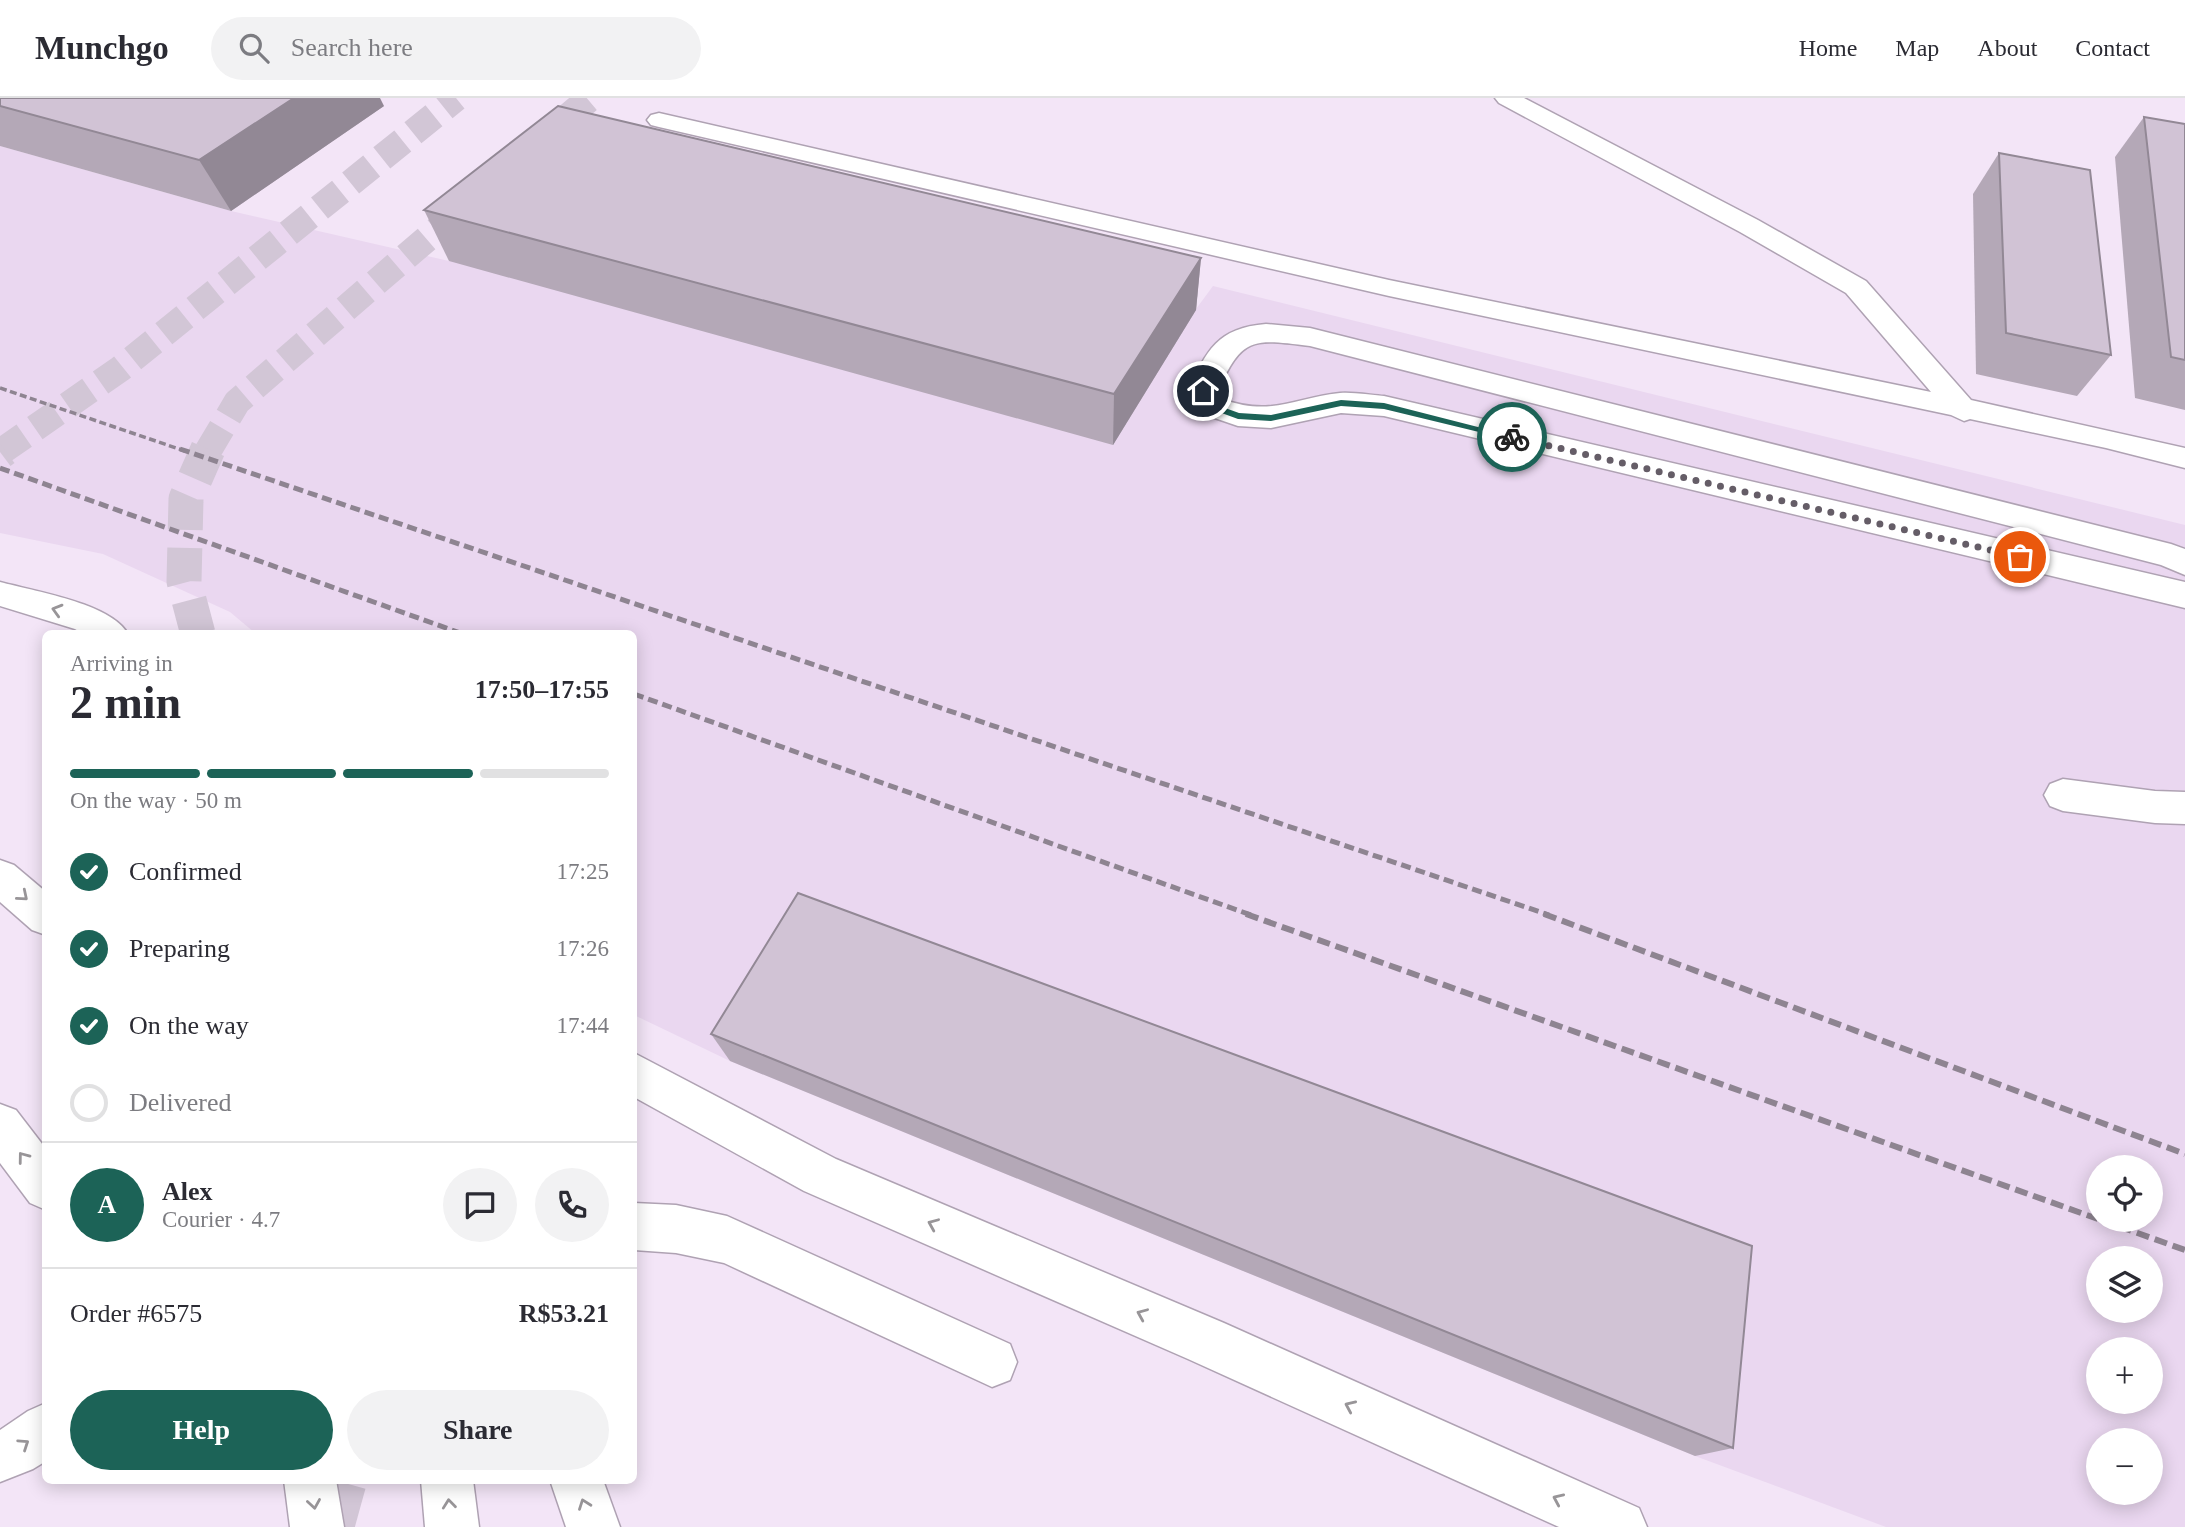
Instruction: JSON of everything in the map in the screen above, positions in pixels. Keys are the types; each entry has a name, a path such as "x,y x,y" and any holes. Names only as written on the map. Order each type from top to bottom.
{"main road":[{"path":"1507,98 1593,146 1749,226 1856,287 1964,411"},
{"path":"659,120 1389,288 1964,411 2106,438 2185,458"},
{"path":"2185,563 2171,556 1310,337 1272,332 1242,336 1225,348 1203,391 1211,406 1238,416 1271,418 1341,403 1384,406 2185,595"},
{"path":"0,594 87,619 105,630"},
{"path":"2063,795 2155,807 2185,808"},
{"path":"0,877 42,914"},
{"path":"637,1076 820,1175 1206,1341 1620,1527"},
{"path":"0,1126 42,1182"},
{"path":"637,1227 676,1229 727,1240 992,1362"},
{"path":"0,1456 15,1451 42,1432"},
{"path":"311,1484 317,1527"},
{"path":"447,1484 452,1527"},
{"path":"577,1484 593,1527"}],"shaded area":[{"path":"0,146 231,211 449,261 577,157 1196,309 1213,286 2185,525 2185,1527 1886,1527 1695,1456 730,1061 637,1016 637,630 251,630 230,612 103,554 0,533"}],"building":[{"path":"0,98 294,98 199,160 0,106"},
{"path":"558,106 1201,258 1114,394 424,210"},
{"path":"2144,117 2185,124 2185,360 2171,357"},
{"path":"1999,153 2090,170 2111,355 2006,333"},
{"path":"798,893 1752,1246 1733,1448 711,1034"}],"tunnel":[{"path":"2,451 120,369 456,98"},
{"path":"537,143 590,98"},
{"path":"208,451 237,402 473,199"},
{"path":"0,452 4,449"},
{"path":"197,630 184,581 186,499 208,449"},
{"path":"331,1527 343,1484"}],"railway":[{"path":"0,388 185,451"},
{"path":"180,449 1549,915"},
{"path":"0,468 452,630"},
{"path":"637,695 1251,915"},
{"path":"1246,914 2086,1215"},
{"path":"1544,914 2185,1154"},
{"path":"2135,1232 2185,1250"}],"way so far":[{"path":"1512,437 2020,557"}],"route":[{"path":"1203,391 1211,406 1238,416 1271,418 1341,403 1384,406 1512,437"}]}
